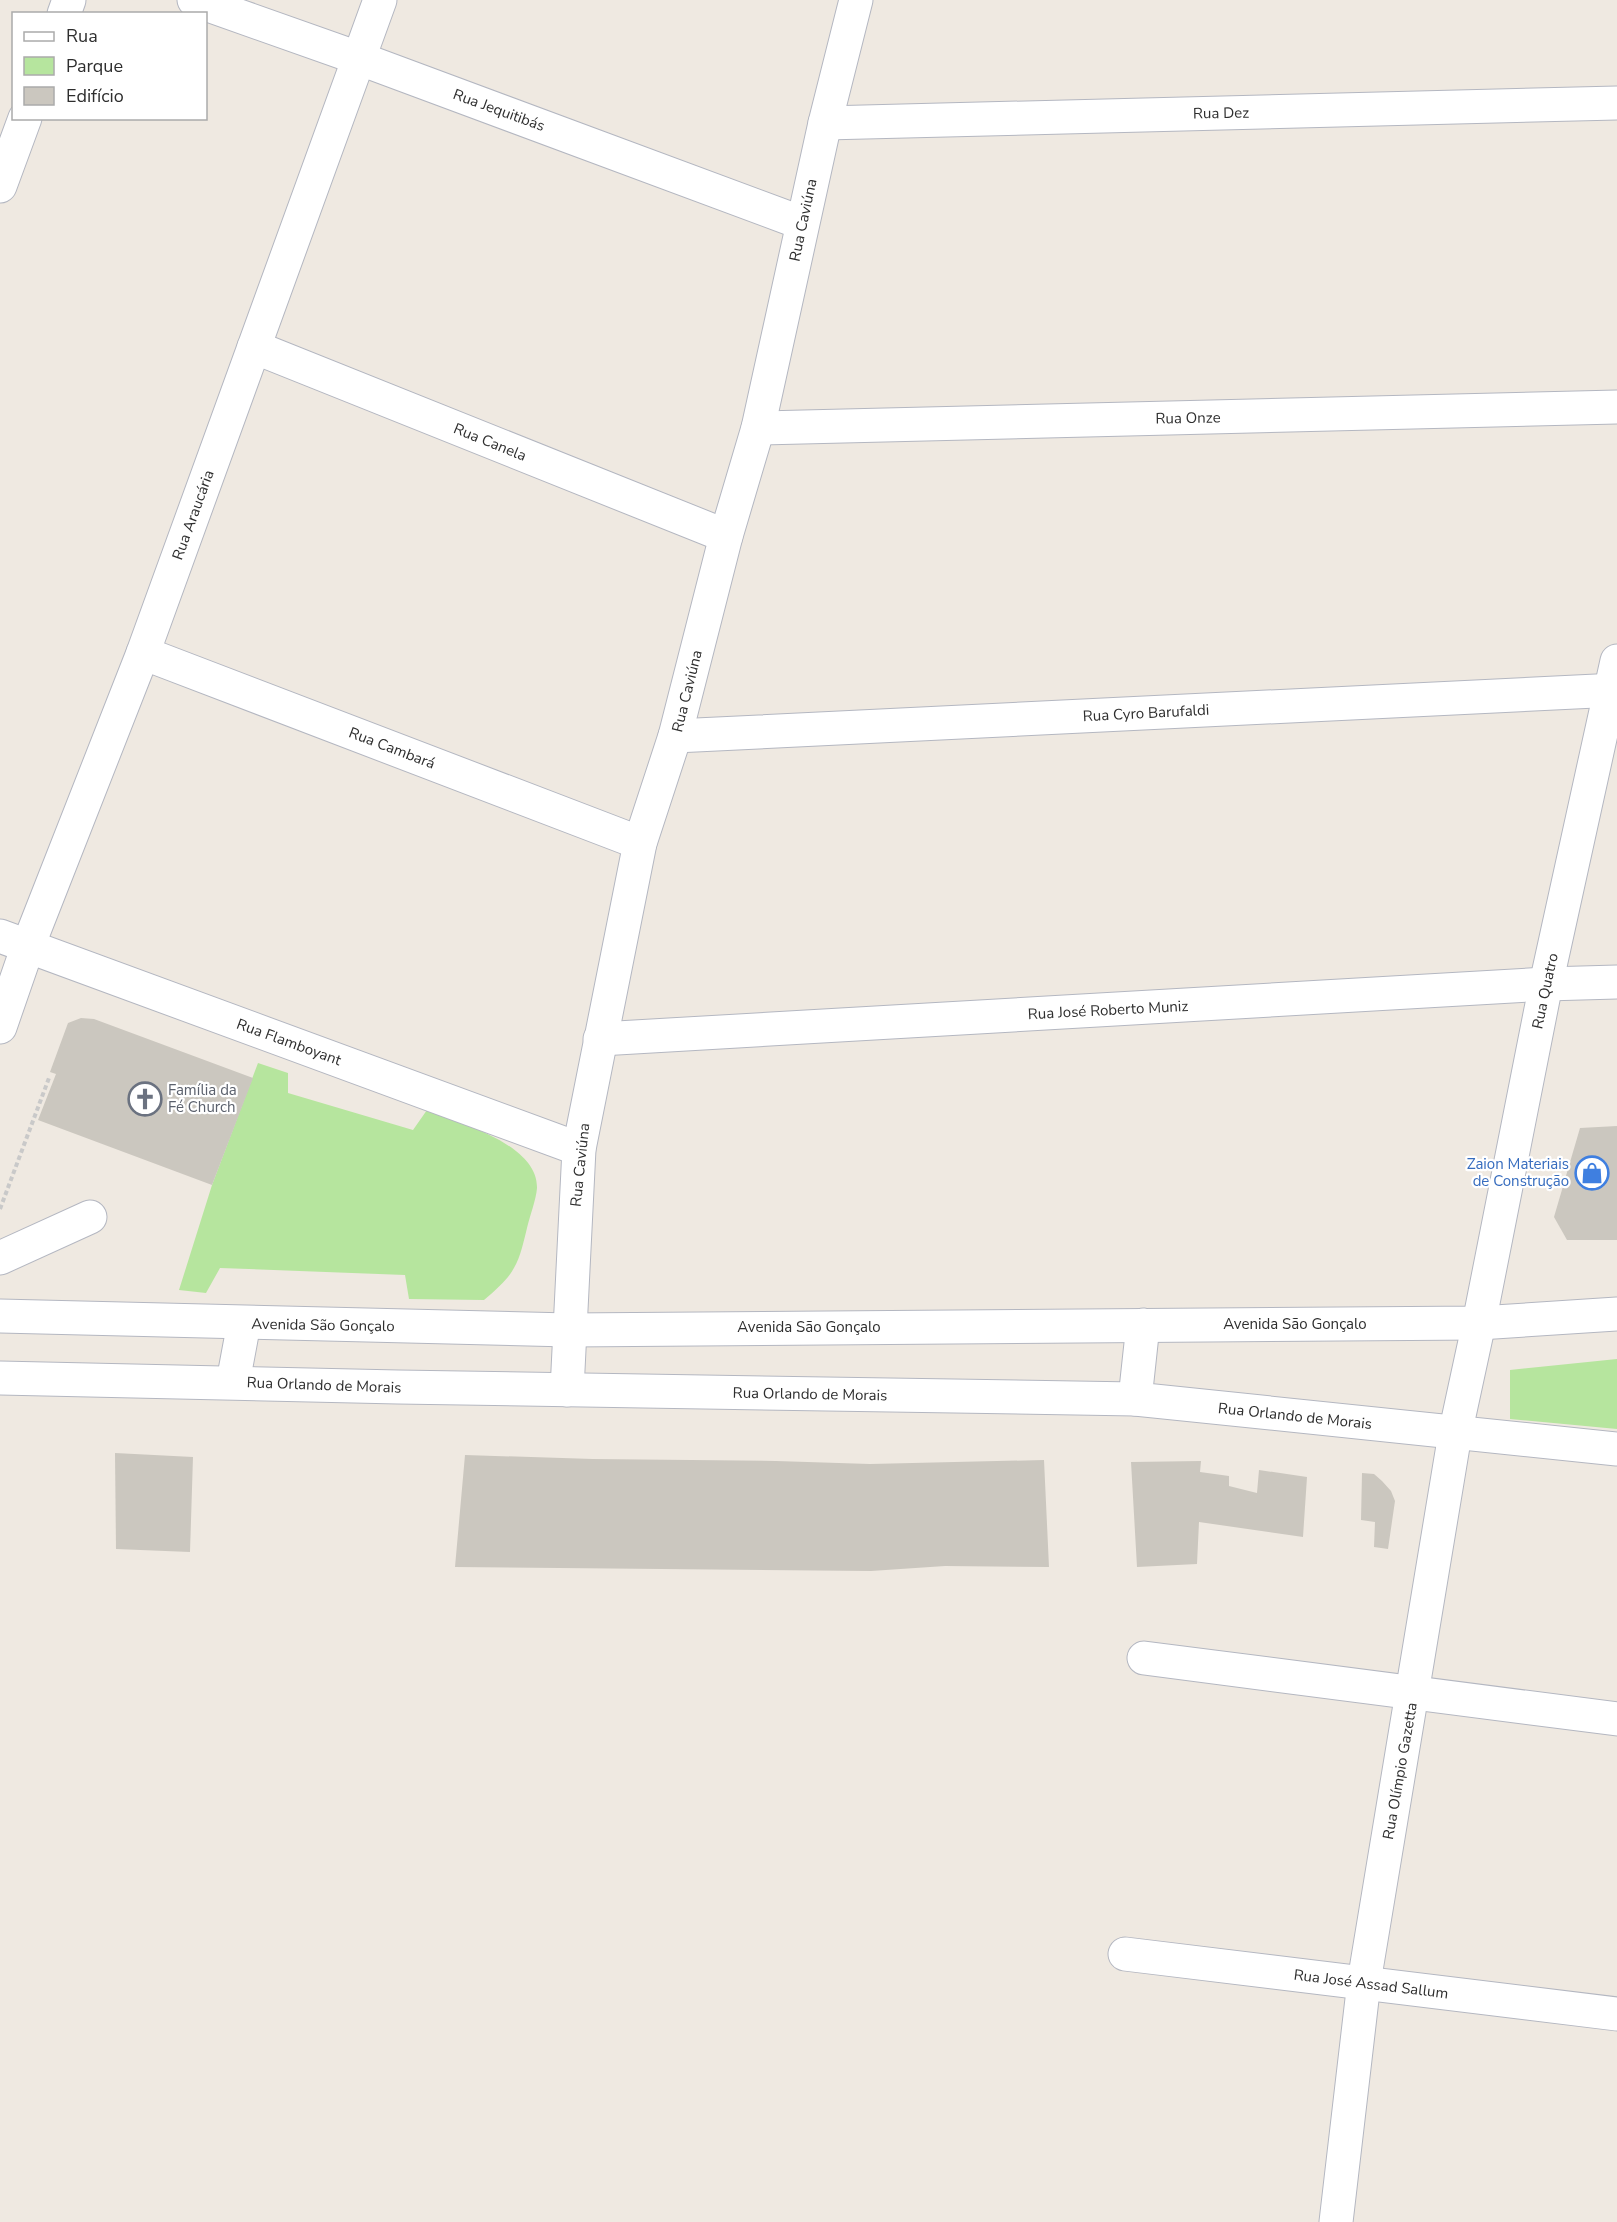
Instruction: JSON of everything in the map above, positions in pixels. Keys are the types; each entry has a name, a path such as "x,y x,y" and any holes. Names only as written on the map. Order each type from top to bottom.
{"street":[{"name":"Rua Jequitibás","path":"195,0 802,223"},
{"name":"Rua Araucária","path":"0,1027 14,941 143,653 380,0"},
{"name":"Rua Caviúna","path":"567,1390 579,1149 640,843 675,736 726,536 758,428 802,223 856,0"},
{"name":"Rua Dez","path":"825,123 1617,103"},
{"path":"0,186 24,120"},
{"name":"Rua Canela","path":"254,348 726,536"},
{"name":"Rua Onze","path":"758,428 1617,407"},
{"name":"Rua Cambará","path":"143,653 640,843"},
{"name":"Rua Cyro Barufaldi","path":"675,736 1614,680"},
{"name":"Rua Quatro","path":"1479,1323 1546,984 1614,680"},
{"name":"Rua Flamboyant","path":"14,941 579,1149"},
{"name":"Rua José Roberto Muniz","path":"600,1039 1546,984 1617,982"},
{"path":"0,1258 90,1217"},
{"name":"Avenida São Gonçalo","path":"0,1316 569,1330 1479,1323 1617,1314"},
{"path":"233,1382 244,1323"},
{"name":"Rua Olímpio Gazetta","path":"1336,2222 1364,1982 1455,1434 1479,1323"},
{"path":"1135,1399 1143,1325"},
{"name":"Rua Orlando de Morais","path":"0,1378 1135,1399 1617,1449"},
{"path":"1144,1658 1617,1719"},
{"name":"Rua José Assad Sallum","path":"1125,1954 1617,2014"}],"path":[{"path":"0,1209 49,1078"}],"green space":[{"path":"258,1063 288,1073 288,1093 413,1130 427,1110 494,1137 525,1159 534,1173 537,1188 518,1261 503,1283 484,1300 409,1299 405,1275 220,1268 206,1293 179,1290 212,1185"},
{"path":"1617,1359 1617,1429 1510,1419 1510,1370"}],"building":[{"name":"Família da Fé Church","path":"81,1018 94,1019 253,1078 212,1185 38,1120 56,1074 50,1072 68,1023"},
{"name":"Zaion Materiais de Construção","path":"1617,1126 1617,1240 1567,1240 1554,1217 1580,1128"},
{"path":"115,1453 193,1457 190,1552 116,1549"},
{"path":"465,1455 870,1464 1044,1460 1049,1567 945,1566 871,1571 455,1567"},
{"path":"1201,1461 1200,1472 1229,1476 1229,1486 1257,1493 1259,1470 1307,1477 1303,1537 1199,1522 1197,1564 1137,1567 1131,1462"},
{"path":"1362,1473 1374,1474 1391,1491 1395,1501 1388,1549 1374,1547 1375,1522 1361,1520"}],"place":[{"name":"Família da Fé Church","path":"145,1099"},
{"name":"Zaion Materiais de Construção","path":"1592,1173"}]}
